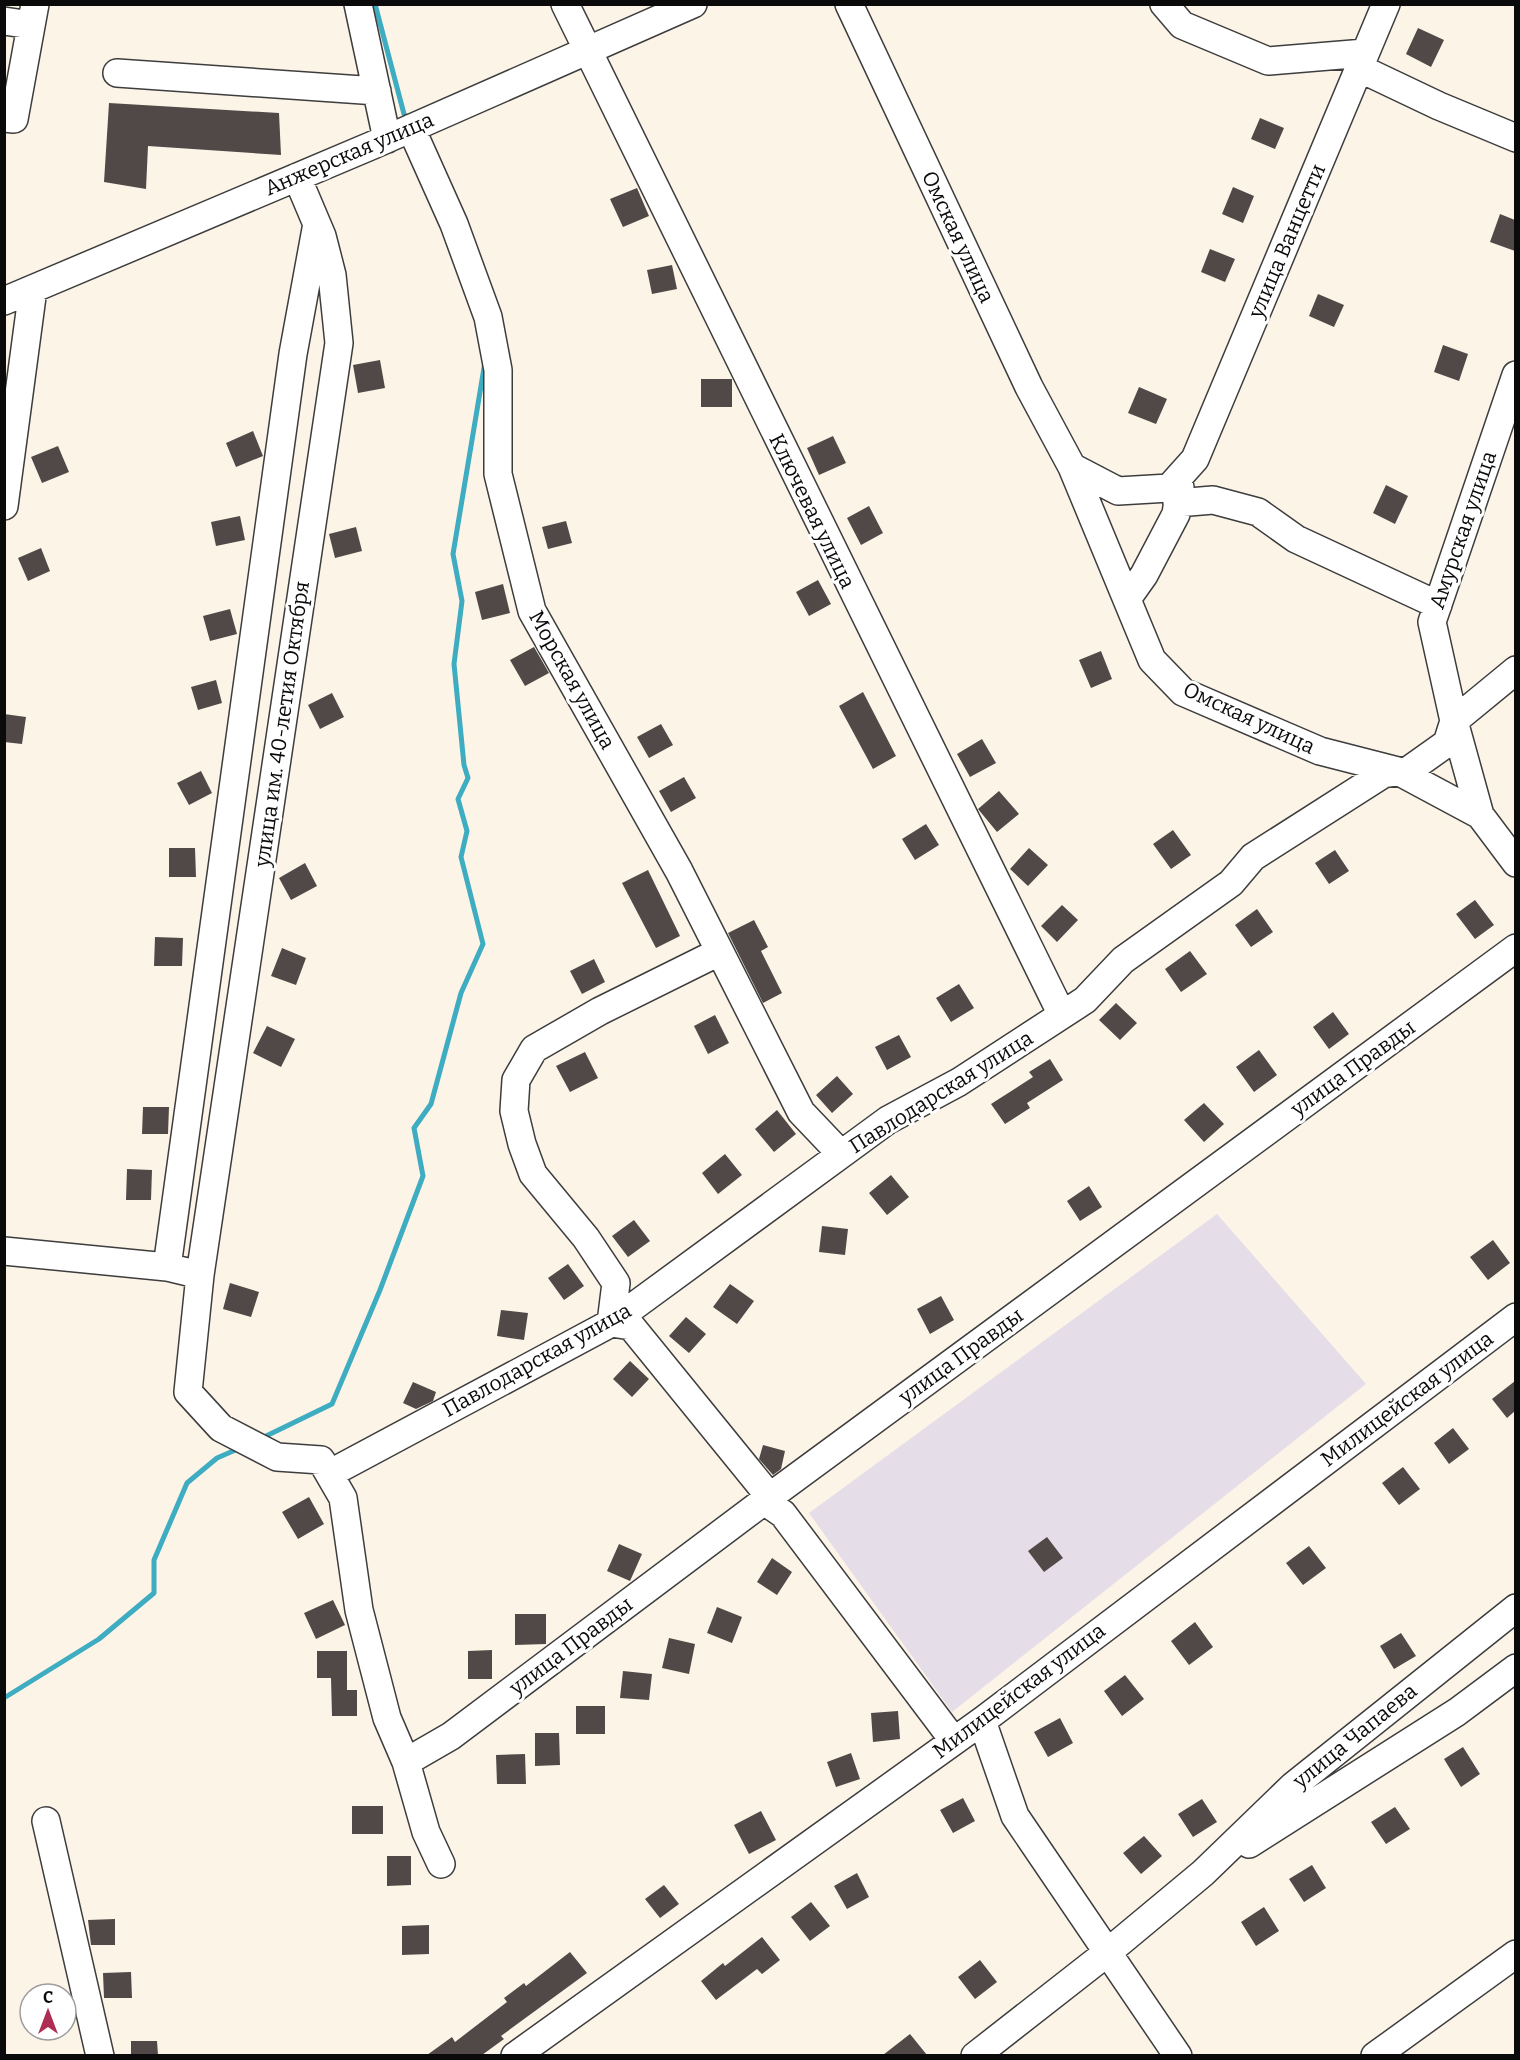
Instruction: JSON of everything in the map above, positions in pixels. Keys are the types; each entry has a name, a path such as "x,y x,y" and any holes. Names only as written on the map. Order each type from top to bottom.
{"street":[{"name":"Морская улица","path":"358,4 377,91 399,134 454,224 489,317 498,370 498,474 532,611 679,871 801,1112 841,1154"},
{"name":"Ключевая улица","path":"565,4 1062,1015"},
{"name":"Анжерская улица","path":"4,301 399,134 693,4"},
{"name":"Омская улица","path":"849,4 1029,387 1072,467 1152,660 1183,692 1320,751 1398,771 1480,815"},
{"path":"1164,4 1182,25 1268,61 1362,60 1515,138"},
{"name":"улица Ванцетти","path":"1182,474 1195,459 1386,4"},
{"path":"4,21 33,15 9,119"},
{"path":"117,73 377,91"},
{"name":"улица им. 40-летия Октября","path":"297,177 317,223 332,275 339,343 200,1275 188,1392 221,1428 277,1457 321,1460 329,1474"},
{"path":"166,1267 293,354 317,223"},
{"path":"4,506 33,289"},
{"name":"Амурская улица","path":"1480,815 1454,721 1432,622 1515,375"},
{"path":"1072,467 1118,491 1169,488 1182,474"},
{"path":"1127,599 1144,575 1176,514 1182,474"},
{"path":"1178,503 1213,500 1257,512 1296,539 1438,604"},
{"name":"Павлодарская улица","path":"329,1474 611,1323 888,1120 959,1082 1085,1000 1124,960 1231,883 1253,857 1383,774 1409,770 1447,742 1454,721 1515,670"},
{"path":"1480,815 1515,863"},
{"name":"улица Правды","path":"406,1762 451,1736 767,1499 1515,948"},
{"path":"719,952 600,1011 534,1049 516,1080 514,1111 522,1144 533,1174 586,1238 616,1283 611,1323 631,1326 767,1499 783,1514 954,1741"},
{"path":"4,1251 166,1267 200,1275"},
{"name":"Милицейская улица","path":"515,2055 982,1721 1515,1317"},
{"path":"329,1474 343,1498 359,1610 387,1718 406,1762 426,1832 441,1864"},
{"name":"улица Чапаева","path":"975,2055 1108,1952 1203,1873 1293,1786 1515,1608"},
{"name":"улица Чапаева","path":"1203,1873 1457,1712 1515,1668"},
{"path":"982,1721 1016,1815 1178,2055"},
{"path":"46,1821 100,2055"},
{"path":"1383,2053 1515,1954"}],"shaded area":[{"path":"1217,1214 1366,1384 952,1712 809,1513"}],"building":[{"path":"1418,28 1444,40 1431,67 1406,54"},
{"path":"109,103 279,113 281,155 148,146 146,189 104,182"},
{"path":"1260,118 1284,128 1275,149 1251,139"},
{"path":"1233,187 1254,196 1243,223 1222,214"},
{"path":"637,188 649,216 623,227 610,199"},
{"path":"1500,214 1515,220 1515,251 1490,242"},
{"path":"1210,249 1235,259 1225,282 1201,272"},
{"path":"672,265 677,289 652,294 647,270"},
{"path":"1318,294 1344,305 1334,327 1309,316"},
{"path":"1443,345 1468,354 1459,381 1434,372"},
{"path":"380,360 385,388 358,393 353,365"},
{"path":"701,379 732,379 732,407 701,407"},
{"path":"1139,387 1167,399 1156,424 1128,413"},
{"path":"253,431 263,456 236,467 226,443"},
{"path":"833,436 846,463 819,475 807,448"},
{"path":"58,446 69,472 42,483 31,457"},
{"path":"1386,485 1408,496 1395,524 1373,513"},
{"path":"869,506 883,533 861,545 847,518"},
{"path":"240,516 245,540 216,546 211,522"},
{"path":"566,521 572,543 548,549 542,527"},
{"path":"356,527 362,551 335,558 329,534"},
{"path":"41,548 50,571 28,581 18,558"},
{"path":"818,580 831,604 809,616 796,592"},
{"path":"503,584 510,613 482,620 475,592"},
{"path":"230,609 237,634 210,641 203,616"},
{"path":"534,647 549,673 525,686 510,660"},
{"path":"1101,651 1112,679 1091,688 1079,660"},
{"path":"216,680 222,703 198,710 191,687"},
{"path":"863,692 896,756 873,769 839,706"},
{"path":"332,693 344,717 320,729 308,705"},
{"path":"4,714 26,717 22,744 4,742"},
{"path":"661,724 673,745 649,758 637,737"},
{"path":"982,739 996,763 970,777 957,754"},
{"path":"201,771 212,793 189,805 177,783"},
{"path":"684,777 696,798 671,812 659,791"},
{"path":"999,791 1019,814 997,832 978,809"},
{"path":"926,824 939,845 915,860 902,839"},
{"path":"1173,830 1191,855 1171,869 1153,844"},
{"path":"169,848 195,848 196,877 169,877"},
{"path":"1029,848 1048,865 1028,886 1010,869"},
{"path":"1335,850 1349,871 1329,884 1315,863"},
{"path":"305,863 317,886 291,900 279,878"},
{"path":"648,870 680,936 656,948 622,883"},
{"path":"1475,900 1494,925 1475,939 1456,914"},
{"path":"1062,905 1078,920 1057,942 1041,926"},
{"path":"1257,909 1273,932 1251,947 1235,925"},
{"path":"754,920 768,947 761,951 782,993 763,1003 728,933"},
{"path":"155,937 183,938 182,966 154,966"},
{"path":"282,948 306,958 296,985 271,976"},
{"path":"1190,951 1207,974 1181,992 1165,969"},
{"path":"594,959 605,982 582,994 570,971"},
{"path":"959,984 974,1008 951,1022 936,998"},
{"path":"1116,1003 1137,1023 1120,1040 1099,1020"},
{"path":"1333,1012 1349,1034 1329,1049 1313,1027"},
{"path":"715,1015 729,1043 708,1054 694,1026"},
{"path":"267,1026 295,1039 281,1067 253,1053"},
{"path":"899,1035 911,1057 887,1070 875,1047"},
{"path":"1259,1050 1277,1075 1254,1092 1236,1067"},
{"path":"585,1052 598,1078 570,1092 556,1066"},
{"path":"1050,1059 1063,1080 1027,1103 1030,1108 1005,1124 991,1104 1033,1077 1029,1072"},
{"path":"837,1076 853,1094 832,1113 816,1095"},
{"path":"1204,1103 1224,1124 1204,1142 1184,1120"},
{"path":"143,1107 169,1107 168,1134 142,1134"},
{"path":"777,1110 796,1134 774,1152 755,1129"},
{"path":"725,1154 742,1175 718,1194 702,1173"},
{"path":"127,1169 152,1170 151,1200 126,1200"},
{"path":"891,1175 909,1197 887,1215 869,1193"},
{"path":"1089,1186 1102,1207 1080,1221 1067,1201"},
{"path":"634,1220 650,1241 628,1257 612,1236"},
{"path":"822,1226 848,1229 845,1255 819,1252"},
{"path":"1493,1240 1510,1263 1488,1280 1470,1257"},
{"path":"568,1264 584,1286 564,1300 548,1278"},
{"path":"230,1283 259,1292 251,1317 223,1309"},
{"path":"730,1284 754,1301 737,1324 713,1307"},
{"path":"941,1296 954,1320 930,1334 917,1309"},
{"path":"501,1310 528,1313 524,1340 497,1336"},
{"path":"686,1317 706,1334 689,1353 669,1336"},
{"path":"630,1361 649,1379 632,1397 613,1379"},
{"path":"1515,1381 1515,1411 1507,1418 1492,1399"},
{"path":"413,1382 436,1392 433,1401 416,1409 403,1403"},
{"path":"1453,1428 1469,1449 1449,1464 1434,1443"},
{"path":"763,1445 785,1451 781,1469 773,1475 759,1459"},
{"path":"1403,1467 1420,1489 1399,1505 1382,1483"},
{"path":"309,1497 324,1524 298,1539 282,1512"},
{"path":"1047,1537 1063,1558 1044,1572 1028,1551"},
{"path":"619,1544 642,1554 630,1581 607,1571"},
{"path":"1309,1546 1326,1568 1303,1585 1286,1563"},
{"path":"772,1558 792,1572 777,1595 757,1582"},
{"path":"333,1600 345,1625 316,1639 304,1613"},
{"path":"717,1607 742,1617 732,1643 707,1633"},
{"path":"515,1614 546,1614 546,1644 515,1645"},
{"path":"1195,1622 1213,1647 1189,1665 1171,1641"},
{"path":"1401,1633 1416,1656 1394,1669 1380,1646"},
{"path":"669,1638 695,1644 689,1674 662,1668"},
{"path":"492,1650 492,1679 468,1679 468,1651"},
{"path":"317,1651 347,1651 347,1690 357,1690 357,1716 332,1716 331,1678 317,1678"},
{"path":"623,1671 652,1674 649,1700 620,1698"},
{"path":"1125,1675 1144,1699 1122,1716 1104,1691"},
{"path":"576,1706 605,1706 605,1734 576,1734"},
{"path":"898,1711 900,1739 873,1742 871,1713"},
{"path":"1060,1718 1073,1743 1048,1757 1034,1732"},
{"path":"535,1733 559,1733 560,1765 535,1766"},
{"path":"1463,1747 1480,1774 1461,1787 1444,1759"},
{"path":"851,1753 860,1779 836,1787 827,1762"},
{"path":"525,1754 526,1784 497,1784 496,1755"},
{"path":"963,1798 975,1821 953,1833 940,1810"},
{"path":"1202,1799 1217,1822 1193,1837 1178,1814"},
{"path":"352,1806 383,1806 383,1834 352,1834"},
{"path":"1395,1807 1410,1829 1386,1844 1371,1822"},
{"path":"761,1811 776,1840 749,1854 734,1825"},
{"path":"1144,1836 1162,1856 1141,1874 1123,1853"},
{"path":"387,1856 411,1856 411,1885 387,1886"},
{"path":"1312,1865 1326,1888 1304,1902 1289,1879"},
{"path":"857,1873 869,1897 847,1909 834,1886"},
{"path":"664,1885 679,1904 660,1918 645,1899"},
{"path":"811,1902 830,1926 810,1941 791,1917"},
{"path":"1264,1907 1279,1931 1256,1946 1241,1922"},
{"path":"115,1919 115,1945 91,1945 88,1920"},
{"path":"429,1925 429,1954 402,1955 402,1926"},
{"path":"762,1937 780,1960 762,1974 757,1969 716,2000 701,1981 723,1963 725,1966"},
{"path":"570,1952 587,1973 501,2036 504,2039 482,2055 427,2055 452,2037 455,2042 507,2002 504,1998 524,1983 526,1986"},
{"path":"980,1960 997,1982 975,1999 958,1977"},
{"path":"131,1972 132,1998 104,1998 103,1973"},
{"path":"910,2034 927,2055 883,2055"},
{"path":"131,2041 157,2041 158,2055 131,2055"}],"waterway":[{"path":"375,4 404,114"},
{"path":"262,1438 332,1404 380,1290 423,1176 414,1128 431,1104 461,993 483,944 461,857 467,831 458,799 468,778 464,765 454,664 462,601 453,554 485,362"},
{"path":"4,1698 99,1639 154,1593 154,1560 187,1483 217,1458 240,1448"}]}
